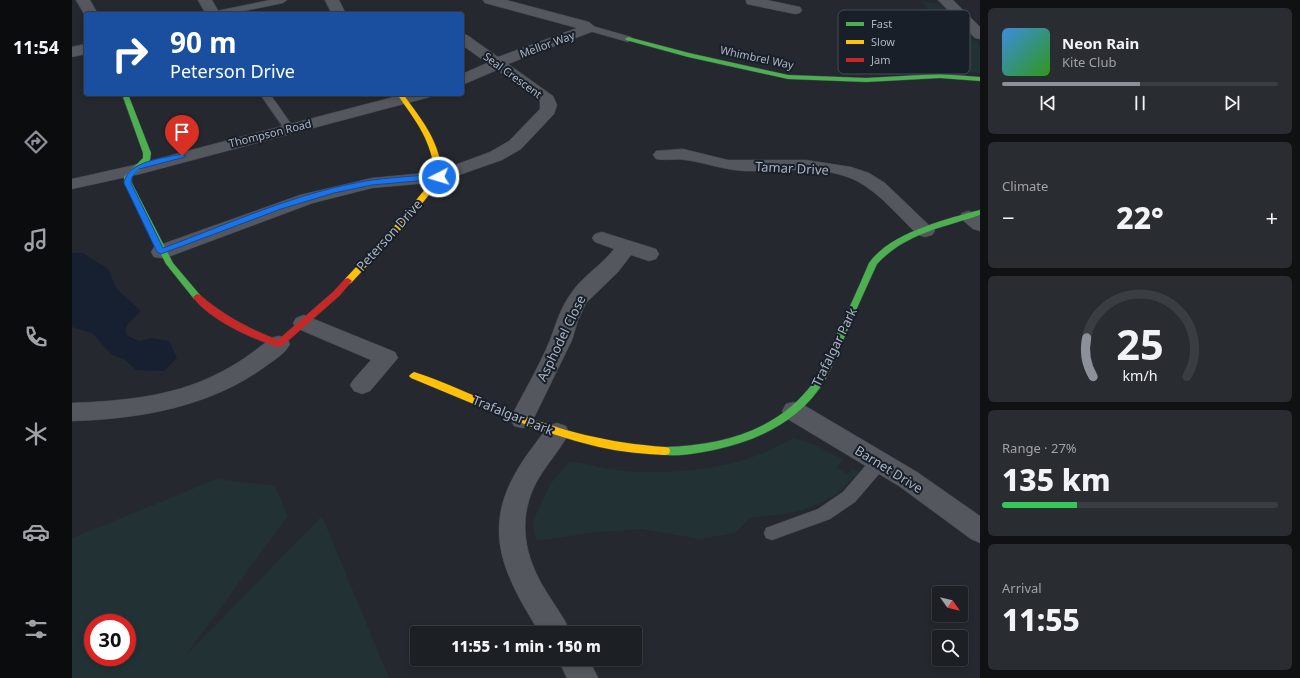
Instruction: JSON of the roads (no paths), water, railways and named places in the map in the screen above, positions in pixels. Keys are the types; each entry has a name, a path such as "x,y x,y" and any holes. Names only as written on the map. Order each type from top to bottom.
{"street":[{"path":"83,0 90,12"},
{"path":"205,0 212,12"},
{"path":"332,0 338,12"},
{"name":"Mellor Way","path":"490,0 548,14 584,25 589,28"},
{"path":"945,0 955,10"},
{"path":"752,1 776,3 796,10"},
{"path":"970,24 979,33"},
{"name":"Mellor Way","path":"464,79 497,64 589,28"},
{"name":"Seal Crescent","path":"161,252 278,208 332,191 372,183 439,177 502,154 512,148 548,110 549,105 547,99 464,39"},
{"name":"Whimbrel Way","path":"628,39 788,77 866,80 940,76 980,79"},
{"path":"72,52 84,49"},
{"path":"72,412 93,412 165,401 215,386 257,362 279,344 238,328 204,306 184,285 161,252 128,183 128,177 147,158 147,153 128,96"},
{"path":"402,97 425,128 434,145 438,154 439,177"},
{"name":"Thompson Road","path":"72,184 135,169 402,97"},
{"name":"Tamar Drive","path":"662,155 685,148 727,164 808,166 855,175 872,182 879,187 925,231"},
{"name":"Peterson Drive","path":"279,344 336,294 402,223 439,177"},
{"name":"Trafalgar Park","path":"414,376 557,433 630,450 667,452 703,449 737,441 767,428 794,411 820,381 880,253 895,241 925,231 976,218"},
{"path":"602,238 649,254"},
{"name":"Asphodel Close","path":"522,419 560,340 567,320 577,300 583,292 611,267 627,246"},
{"path":"304,323 387,358 362,385"},
{"name":"Barnet Drive","path":"794,411 908,480 980,531"},
{"path":"552,626 526,585 514,557 511,536 517,499 524,482 557,433"},
{"path":"577,666 583,678"}],"lane":[{"path":"226,12 283,0"},
{"name":"Mellor Way","path":"589,28 628,39"},
{"path":"265,96 289,128"},
{"path":"772,533 824,514 850,497 879,462"}],"water":[{"path":"72,253 83,253 108,269 116,288 141,311 126,326 126,335 139,341 152,338 169,341 177,358 164,371 136,370 124,359 112,355 92,333 72,327"}]}
